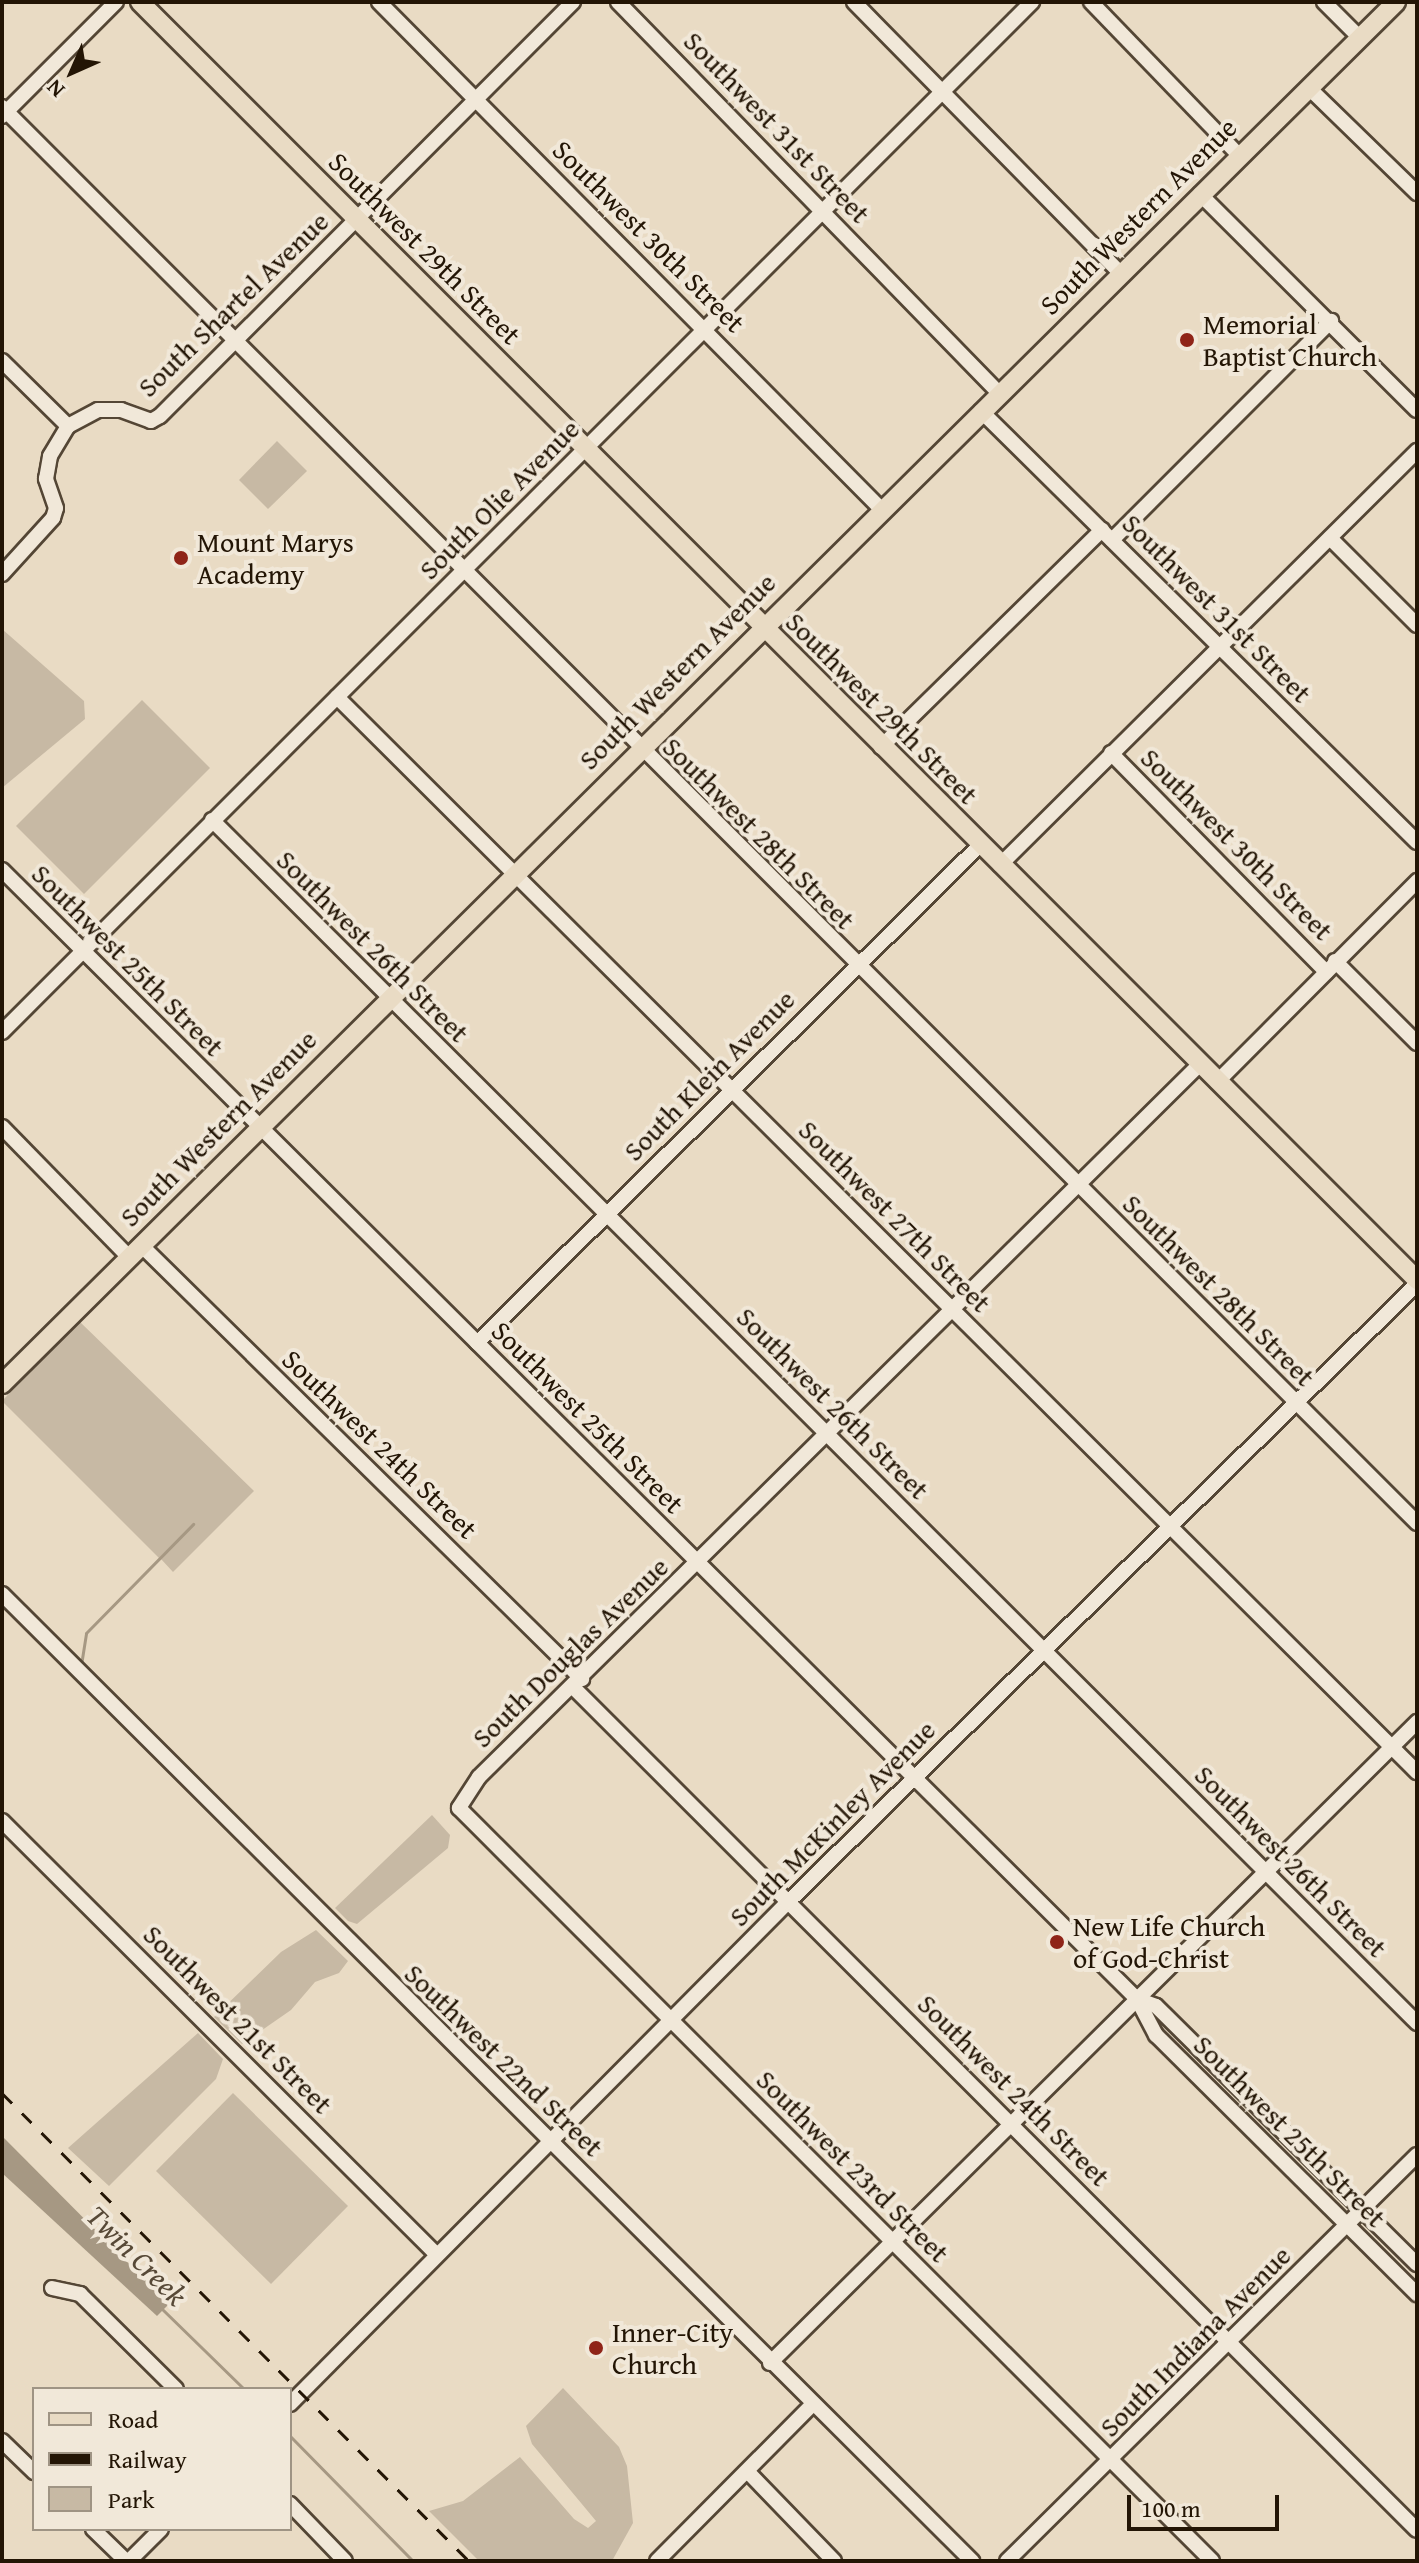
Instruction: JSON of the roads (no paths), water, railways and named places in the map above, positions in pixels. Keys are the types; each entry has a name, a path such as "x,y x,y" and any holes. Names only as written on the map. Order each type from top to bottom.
{"main road":[{"name":"Southwest 29th Street","path":"140,2 1417,1282"},
{"name":"South Western Avenue","path":"3,1381 761,627 1396,2"}],"street":[{"path":"3,111 116,2"},
{"name":"Southwest 30th Street","path":"379,2 706,328 881,509"},
{"name":"South Shartel Avenue","path":"68,426 98,410 121,410 151,421 235,344 573,2"},
{"name":"Southwest 31st Street","path":"618,2 999,393"},
{"path":"854,2 1120,273"},
{"name":"South Olie Avenue","path":"2,1032 1032,2"},
{"path":"1091,2 1239,155"},
{"path":"1324,2 1360,38"},
{"path":"1309,88 1417,193"},
{"name":"Southwest 28th Street","path":"3,111 638,749 1417,1523"},
{"path":"1200,194 1331,321 1417,410"},
{"path":"881,747 1331,321"},
{"path":"2,361 68,426 54,447 46,479 56,508 53,518 2,574"},
{"name":"Southwest 31st Street","path":"981,411 1417,842"},
{"path":"1000,865 1417,451"},
{"path":"1330,538 1417,625"},
{"name":"Southwest 27th Street","path":"337,697 1417,1772"},
{"name":"Southwest 30th Street","path":"1111,753 1330,966 1417,1043"},
{"name":"Southwest 26th Street","path":"212,820 387,999 827,1433 1417,2023"},
{"name":"South Klein Avenue","path":"477,1343 980,845"},
{"name":"Southwest 25th Street","path":"2,870 1137,1999 1156,2035 1417,2294"},
{"path":"1217,1082 1417,881"},
{"name":"South Douglas Avenue","path":"459,1808 479,1777 578,1683 1200,1064"},
{"name":"Southwest 24th Street","path":"2,1127 135,1251 578,1683 787,1903 1231,2341 1417,2530"},
{"name":"South McKinley Avenue","path":"292,2402 787,1903 1417,1282"},
{"name":"Southwest 22nd Street","path":"2,1594 972,2561"},
{"path":"770,2363 1417,1722"},
{"name":"Southwest 23rd Street","path":"459,1808 1212,2561"},
{"name":"Southwest 21st Street","path":"2,1821 437,2255"},
{"name":"Southwest 25th Street","path":"1137,1999 1156,2006 1417,2264"},
{"name":"South Indiana Avenue","path":"1007,2561 1417,2155"},
{"path":"52,2288 80,2294 174,2387"},
{"path":"657,2561 813,2404"},
{"path":"2,2441 32,2470"},
{"path":"748,2472 834,2561"},
{"path":"292,2506 345,2561"},
{"path":"95,2531 127,2561 159,2531"}],"waterway":[{"path":"81,1665 86,1633 193,1524"},
{"name":"Twin Creek","path":"161,2308 242,2387"},
{"name":"Twin Creek","path":"292,2438 413,2561"}],"railway":[{"path":"2,2093 469,2561"}],"place":[{"name":"Memorial Baptist Church","path":"1187,340"},
{"name":"Mount Marys Academy","path":"181,558"},
{"name":"New Life Church of God-Christ","path":"1057,1942"},
{"name":"Inner-City Church","path":"596,2348"}]}
